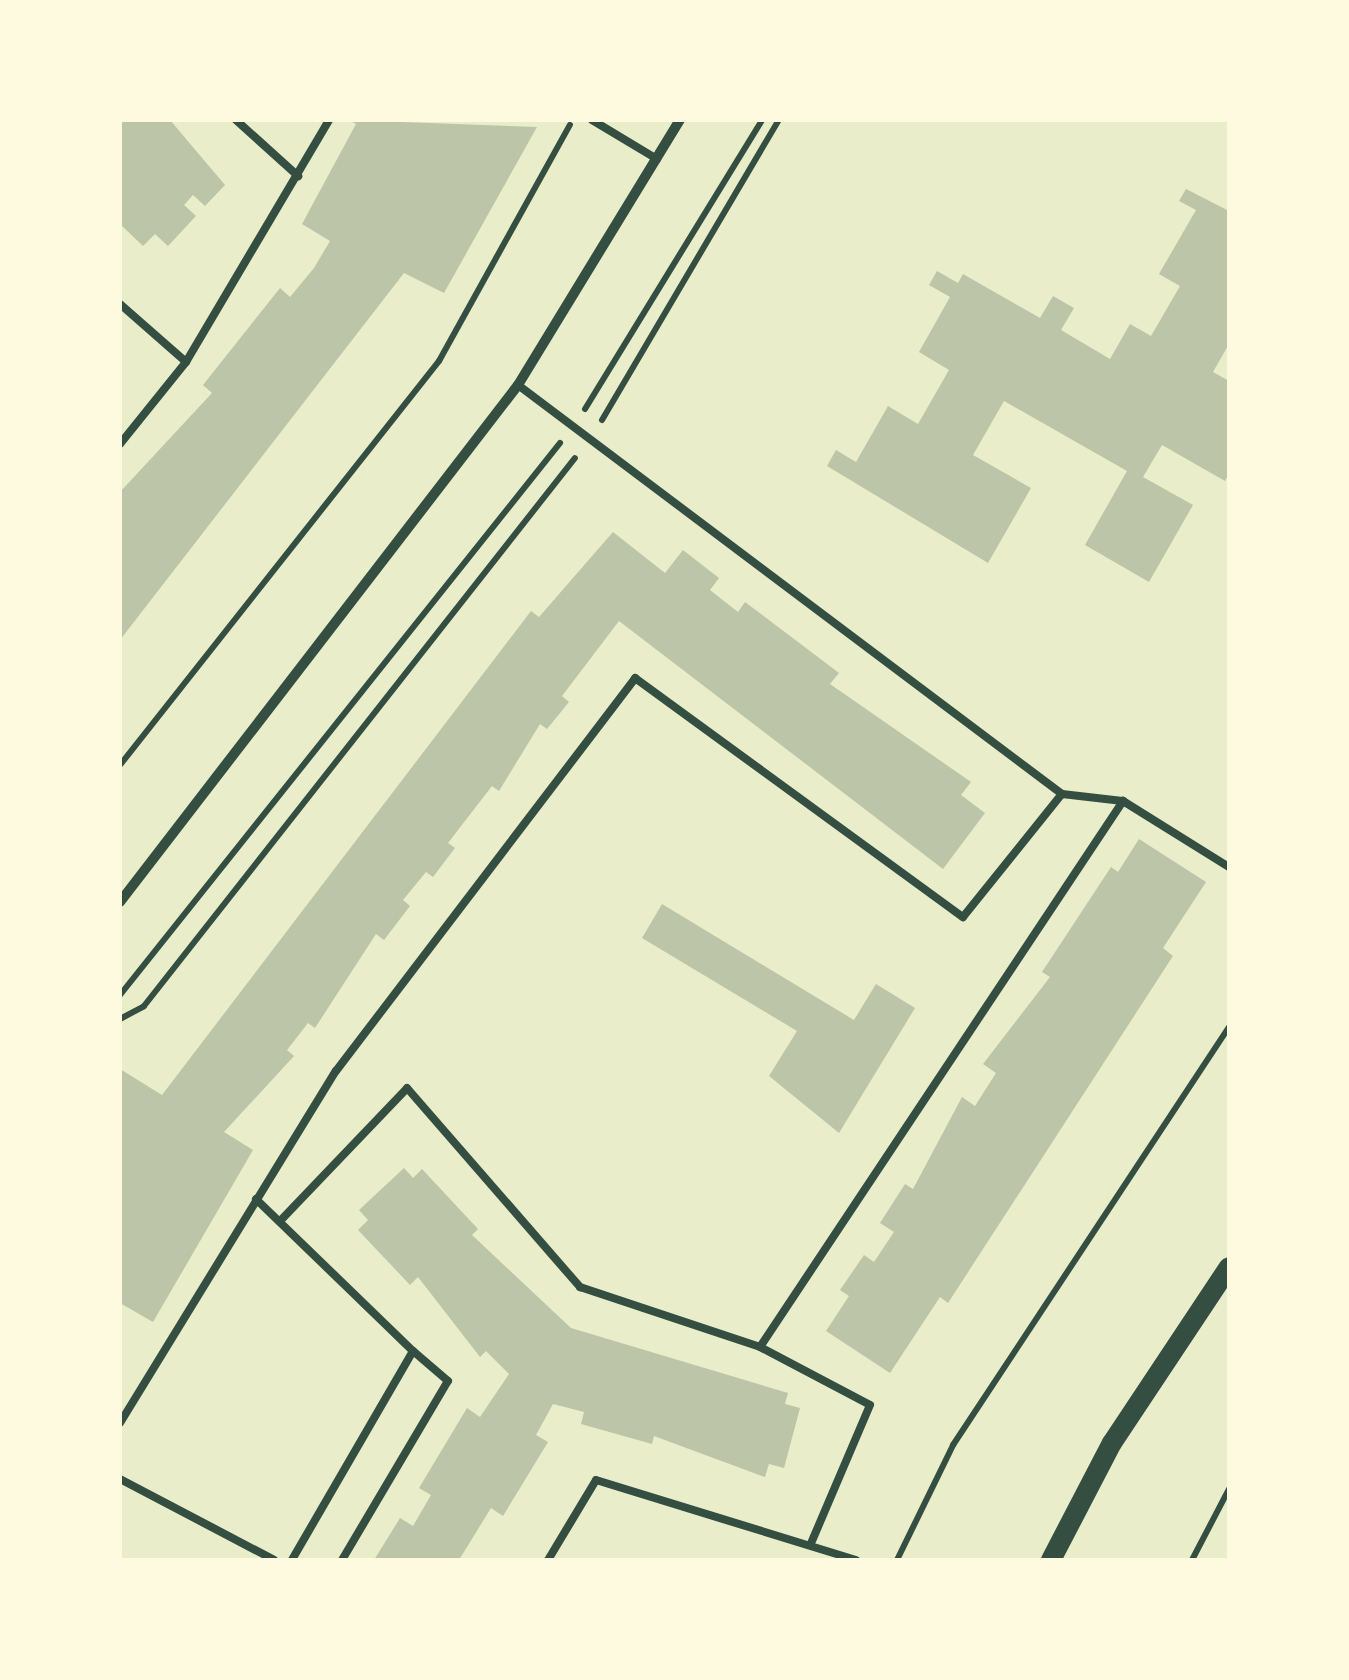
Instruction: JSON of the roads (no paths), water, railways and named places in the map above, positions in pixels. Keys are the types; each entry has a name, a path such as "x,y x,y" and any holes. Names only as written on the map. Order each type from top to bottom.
{"main road":[{"path":"1051,1560 1112,1443 1229,1267"}],"street":[{"path":"120,902 518,385 680,120"}],"lane":[{"path":"236,120 298,176"},
{"path":"120,444 186,362 329,120"},
{"path":"592,120 657,159"},
{"path":"120,304 186,362"},
{"path":"518,385 1062,794 1122,802 1229,866"},
{"path":"120,1423 336,1071 635,678 964,918 1062,794"},
{"path":"760,1347 1122,802"},
{"path":"282,1219 407,1088 580,1287 760,1347 870,1406 812,1541"},
{"path":"256,1199 282,1219 448,1382 342,1560"},
{"path":"292,1560 414,1351"},
{"path":"120,1479 274,1560"},
{"path":"548,1560 596,1480 812,1541 856,1560"}]}
